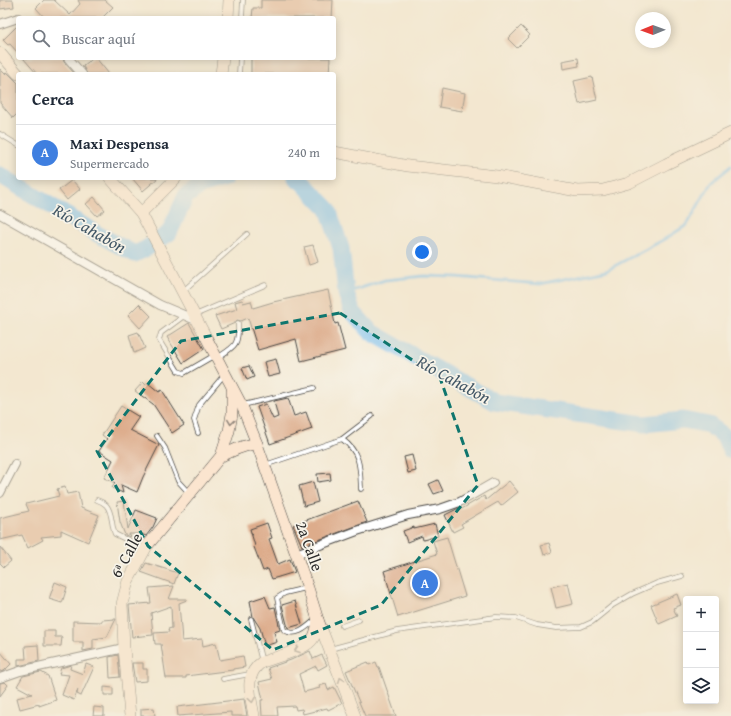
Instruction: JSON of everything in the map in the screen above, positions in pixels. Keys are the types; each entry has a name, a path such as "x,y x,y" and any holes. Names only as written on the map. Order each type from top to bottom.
{"main road":[{"path":"228,16 229,0"},
{"path":"0,53 16,72"},
{"path":"221,72 224,60"},
{"path":"336,152 408,166 497,176 577,191 590,191 603,190 629,183 731,133"},
{"name":"2a Calle","path":"112,180 141,213 147,223 183,291 192,317 216,356 242,406 257,444 318,619 355,716"},
{"path":"141,213 174,180"},
{"name":"6ª Calle","path":"130,716 122,604 128,581 145,549 189,493 221,456 229,431 232,414 232,387"},
{"name":"6ª Calle","path":"221,456 240,447 249,444 257,444"},
{"path":"254,716 250,679 256,666 262,662 305,647 312,641 318,619"}],"street":[{"path":"0,24 16,19"},
{"path":"70,60 80,72"},
{"path":"0,214 160,305 192,317"},
{"path":"0,493 15,464"},
{"path":"296,554 357,531 408,515 440,509 460,502 493,483"},
{"path":"0,678 20,671 124,648"}],"lane":[{"path":"242,16 243,0"},
{"path":"239,72 240,60"},
{"path":"0,134 16,144"},
{"path":"183,291 247,234"},
{"path":"238,323 239,336 236,344 184,373 178,372 159,340 161,333 192,317 265,285"},
{"path":"198,433 194,420 199,405 225,374"},
{"path":"242,406 314,388"},
{"path":"264,466 342,439 372,416"},
{"path":"157,436 165,448 178,481 189,493"},
{"path":"342,439 352,446 359,462 361,489"},
{"path":"97,500 106,506 110,512 115,534 145,549"},
{"path":"329,649 397,631 496,617 516,618 537,625 556,628 581,627 592,622 613,604 632,594 657,583 682,576"},
{"path":"308,588 285,593 277,598 276,601 284,630 289,633 295,633 318,619"},
{"path":"251,618 262,662"},
{"path":"342,626 359,620"},
{"path":"223,679 250,679"}],"highlighted area":[{"path":"340,313 440,378 478,485 381,605 273,650 148,546 97,451 181,341"}],"building":[{"path":"0,0 13,0 14,7 0,9"},
{"path":"44,0 54,0 70,15 80,4 78,0 105,0 113,7 104,16 43,16 36,8"},
{"path":"261,0 333,0 332,16 252,16 253,8 261,8"},
{"path":"521,26 530,35 517,48 508,39"},
{"path":"16,27 16,51 10,44 8,45 3,40"},
{"path":"578,58 579,66 563,69 562,61"},
{"path":"25,60 64,60 73,72 35,72"},
{"path":"90,60 98,60 107,72 86,72 83,66"},
{"path":"251,60 330,60 329,72 251,72"},
{"path":"0,69 5,74 7,72 16,81 16,115 13,118 0,103"},
{"path":"592,77 597,100 579,104 574,81"},
{"path":"442,88 465,93 462,111 439,107"},
{"path":"72,180 80,189 67,200 59,190"},
{"path":"134,180 156,180 143,191"},
{"path":"94,197 105,210 97,216 86,204"},
{"path":"313,245 318,262 309,265 304,247"},
{"path":"328,290 335,324 338,323 345,350 301,361 296,339 258,350 248,318 241,321 237,320 235,323 221,329 215,316 237,309 235,302 242,300 243,303 251,301 253,308"},
{"path":"139,304 151,316 140,328 128,315"},
{"path":"189,323 204,349 183,363 167,337"},
{"path":"138,332 145,348 134,353 129,335"},
{"path":"276,359 280,374 268,377 264,362"},
{"path":"249,366 254,377 247,380 242,368"},
{"path":"143,382 146,385 148,383 159,392 162,390 184,425 172,433 153,404 135,391"},
{"path":"288,398 294,416 306,412 312,429 270,444 257,407 266,404 273,419 278,417 274,401"},
{"path":"121,406 139,417 130,430 159,445 137,492 121,485 123,493 112,488 115,483 104,478 113,460 99,451 107,439 102,435"},
{"path":"412,455 416,471 408,473 404,457"},
{"path":"330,473 331,480 318,482 317,474"},
{"path":"438,480 443,491 434,494 429,484"},
{"path":"509,481 518,492 501,506 498,502 461,524 463,527 453,532 445,515 459,508 460,510 484,496 486,500"},
{"path":"313,482 318,502 304,506 299,486"},
{"path":"65,487 67,494 78,492 81,508 99,515 88,542 61,530 61,535 41,537 43,540 28,548 22,535 0,540 0,518 29,511 26,504 59,496 57,489"},
{"path":"124,501 128,529 136,510 157,518 153,527 146,536 141,534 129,534 130,537 125,535 120,522 117,502"},
{"path":"358,501 367,522 302,546 293,525"},
{"path":"267,523 272,538 269,539 278,564 290,559 295,572 272,579 268,569 263,571 254,547 250,529"},
{"path":"435,524 438,536 423,540 422,536 407,542 403,531 414,527 414,529"},
{"path":"447,537 465,596 398,617 384,571 437,554 433,541"},
{"path":"549,543 552,552 544,555 541,545"},
{"path":"0,547 11,561 4,567 0,563"},
{"path":"146,563 178,573 174,584 141,572"},
{"path":"55,582 67,587 62,603 49,599"},
{"path":"568,583 573,604 556,608 551,587"},
{"path":"174,586 169,599 187,599 179,603 182,641 202,639 203,646 216,643 220,660 243,656 245,667 186,676 186,678 166,678 161,644 155,644 154,633 169,632 168,629 172,628 171,606 151,613 153,635 132,637 129,605 151,603 149,588"},
{"path":"677,594 681,605 673,608 677,616 659,624 651,605"},
{"path":"265,596 270,608 275,607 280,630 274,632 277,642 265,646 260,628 253,617 250,601"},
{"path":"295,601 302,624 288,628 282,605"},
{"path":"116,619 107,637 93,639 93,649 83,651 83,642 73,642 73,621 102,622 102,620"},
{"path":"44,631 55,631 55,637 62,637 61,646 44,646"},
{"path":"38,645 39,661 18,666 18,659 26,659 25,646"},
{"path":"0,651 11,664 4,671 0,672"},
{"path":"310,651 313,659 322,655 327,665 318,670 316,666 299,674 304,692 320,688 319,686 326,684 328,690 334,687 342,703 328,710 327,708 303,714 302,709 296,710 295,706 277,707 278,716 262,716 261,700 263,700 259,682 272,679 268,668 291,660"},
{"path":"118,655 120,677 110,678 109,657"},
{"path":"368,662 369,665 376,662 379,667 396,716 365,716 346,671"},
{"path":"132,663 143,663 143,669 147,669 147,681 135,682"},
{"path":"86,664 94,667 81,696 77,694 78,689 74,700 62,695 69,675 59,674 61,668 71,665 70,669 83,674"},
{"path":"41,672 48,676 56,700 39,706 39,704 20,709 17,698 32,694 17,686 23,676"},
{"path":"5,682 8,685 0,696 0,683"},
{"path":"104,687 113,688 113,695 104,695"},
{"path":"244,699 247,716 231,716 231,712 178,716 177,707"},
{"path":"94,707 104,708 104,716 93,716"},
{"path":"154,708 155,716 141,716 141,709"}],"waterway":[{"path":"346,293 385,280 424,276 456,277 540,284 607,270 665,239 687,225 711,183 731,166"},
{"name":"Río Cahabón","path":"0,175 99,235 135,254 147,248 169,233 186,196 200,186 219,180"},
{"name":"Río Cahabón","path":"299,180 328,209 341,248 346,293 352,311 371,332 495,402 644,424 683,420 709,425 723,435 731,451"}],"place":[{"name":"Maxi Despensa","path":"425,583"}]}
